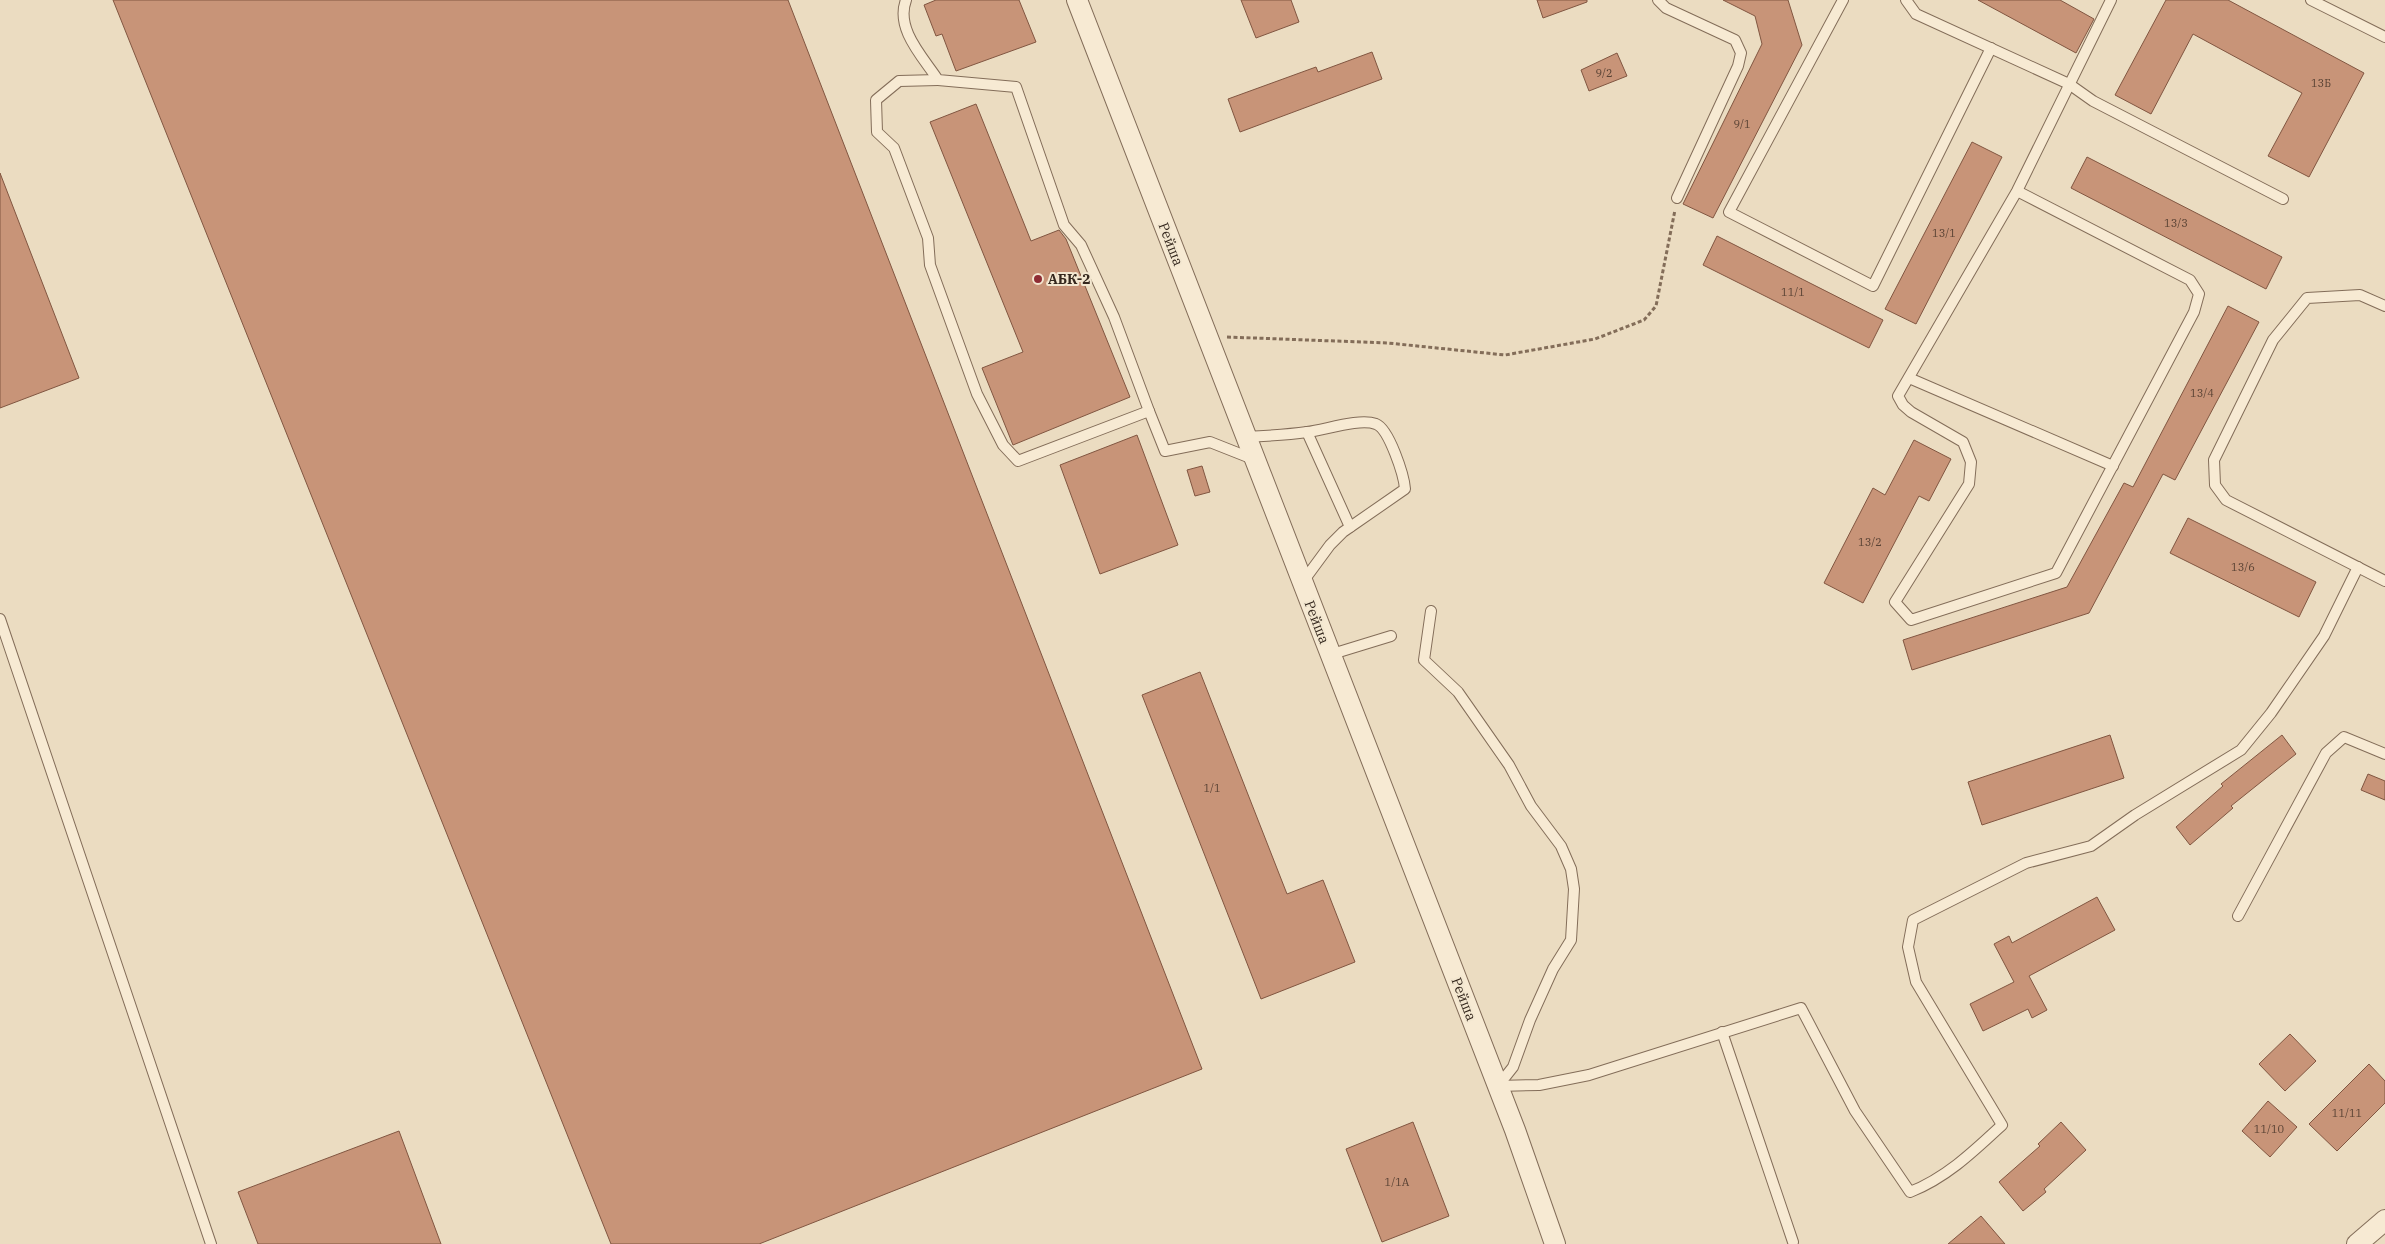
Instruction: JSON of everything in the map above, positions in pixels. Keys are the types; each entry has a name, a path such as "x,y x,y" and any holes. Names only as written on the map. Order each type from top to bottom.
{"street":[{"name":"Рейша","path":"1077,0 1253,459 1498,1086 1555,1244"},
{"path":"2358,1244 2385,1220"}],"lane":[{"path":"906,0 903,8 905,30 938,80"},
{"path":"1658,0 1666,8 1735,40 1741,53 1738,66 1677,198"},
{"path":"1843,0 1729,212 1873,286 1991,48"},
{"path":"1906,0 1916,14 2069,84 2093,101 2283,199"},
{"path":"2017,191 2190,280 2199,294 2194,312 2056,573 1911,620 1895,602 1969,484 1971,462 1963,442 1903,406 1898,396 2017,191 2111,0"},
{"path":"2311,0 2385,36"},
{"path":"1149,411 1018,461 1004,445 977,394 930,265 928,238 894,148 877,132 876,100 899,80 938,80 1016,87 1064,225 1081,245 1114,318 1165,451 1210,442 1253,459"},
{"path":"2385,306 2360,295 2307,298 2273,340 2214,460 2215,485 2226,500 2385,581"},
{"path":"1909,378 2113,466"},
{"path":"1245,436 1307,432 1364,422 1377,424 1386,432 1404,477 1405,489 1350,527 1330,545 1302,583"},
{"path":"1307,432 1350,527"},
{"path":"1498,1086 1539,1085 1589,1075 1801,1008 1855,1111 1910,1192 1921,1188 1960,1163 2002,1125 1916,982 1908,947 1912,920 2026,863 2091,846 2135,815 2241,750 2271,713 2324,636 2358,567"},
{"path":"1431,611 1424,660 1458,692 1509,765 1531,806 1560,846 1571,869 1574,907 1571,940 1553,969 1530,1020 1513,1067 1498,1086"},
{"path":"0,619 211,1244"},
{"path":"1329,654 1391,636"},
{"path":"2238,916 2326,753 2344,737 2385,754"},
{"path":"1722,1032 1793,1242"}],"path":[{"path":"1207,336 1388,343 1505,355 1595,339 1644,320 1656,306 1677,198"}],"building":[{"path":"113,0 788,0 1202,1069 759,1244 611,1244"},
{"path":"936,0 1019,0 1036,42 956,71 942,34 936,36 924,5"},
{"path":"1241,0 1291,0 1299,22 1256,38"},
{"path":"1537,0 1587,0 1587,2 1543,18"},
{"path":"1723,0 1788,0 1802,45 1713,218 1683,204 1762,44 1755,16"},
{"path":"1978,0 2060,0 2094,19 2076,53"},
{"path":"2166,0 2228,0 2364,73 2309,177 2268,156 2302,93 2193,34 2151,114 2115,95"},
{"path":"1372,52 1382,79 1240,132 1228,99 1316,67 1318,72"},
{"path":"1617,53 1627,76 1589,91 1581,70"},
{"name":"АБК-2","path":"976,104 1031,241 1059,230 1066,239 1130,397 1013,445 982,368 1023,352 930,122"},
{"path":"1972,142 2002,157 1916,324 1885,309"},
{"path":"2087,157 2282,257 2266,289 2071,188"},
{"path":"0,173 79,378 0,408"},
{"path":"1717,236 1883,320 1869,348 1703,265"},
{"path":"2228,306 2259,322 2175,480 2163,474 2089,613 1912,670 1903,640 2067,587 2124,483 2133,487"},
{"path":"1137,435 1178,545 1100,574 1060,465"},
{"path":"1914,440 1951,459 1929,501 1919,496 1863,603 1824,583 1873,488 1885,495"},
{"path":"1202,466 1210,492 1195,496 1187,470"},
{"path":"2188,518 2316,582 2299,617 2170,553"},
{"path":"1200,672 1287,894 1323,880 1355,962 1261,999 1142,695"},
{"path":"2110,735 2124,778 1982,825 1968,782"},
{"path":"2282,735 2296,754 2231,806 2233,808 2190,845 2176,827 2223,786 2221,784"},
{"path":"2368,774 2385,781 2385,800 2361,790"},
{"path":"2097,897 2115,930 2029,976 2047,1010 2032,1018 2028,1009 1983,1031 1970,1004 2014,982 1994,944 2009,936 2012,943"},
{"path":"2290,1034 2316,1061 2285,1091 2259,1064"},
{"path":"2369,1064 2385,1081 2385,1103 2337,1151 2309,1124"},
{"path":"2268,1101 2297,1127 2270,1157 2242,1131"},
{"path":"1413,1122 1449,1216 1382,1242 1346,1149"},
{"path":"2061,1122 2086,1150 2044,1189 2046,1192 2023,1211 1999,1182 2040,1146 2038,1144"},
{"path":"399,1131 441,1244 258,1244 238,1192"},
{"path":"1981,1216 2005,1244 1948,1244"}],"place":[{"name":"АБК-2","path":"1038,279"}]}
